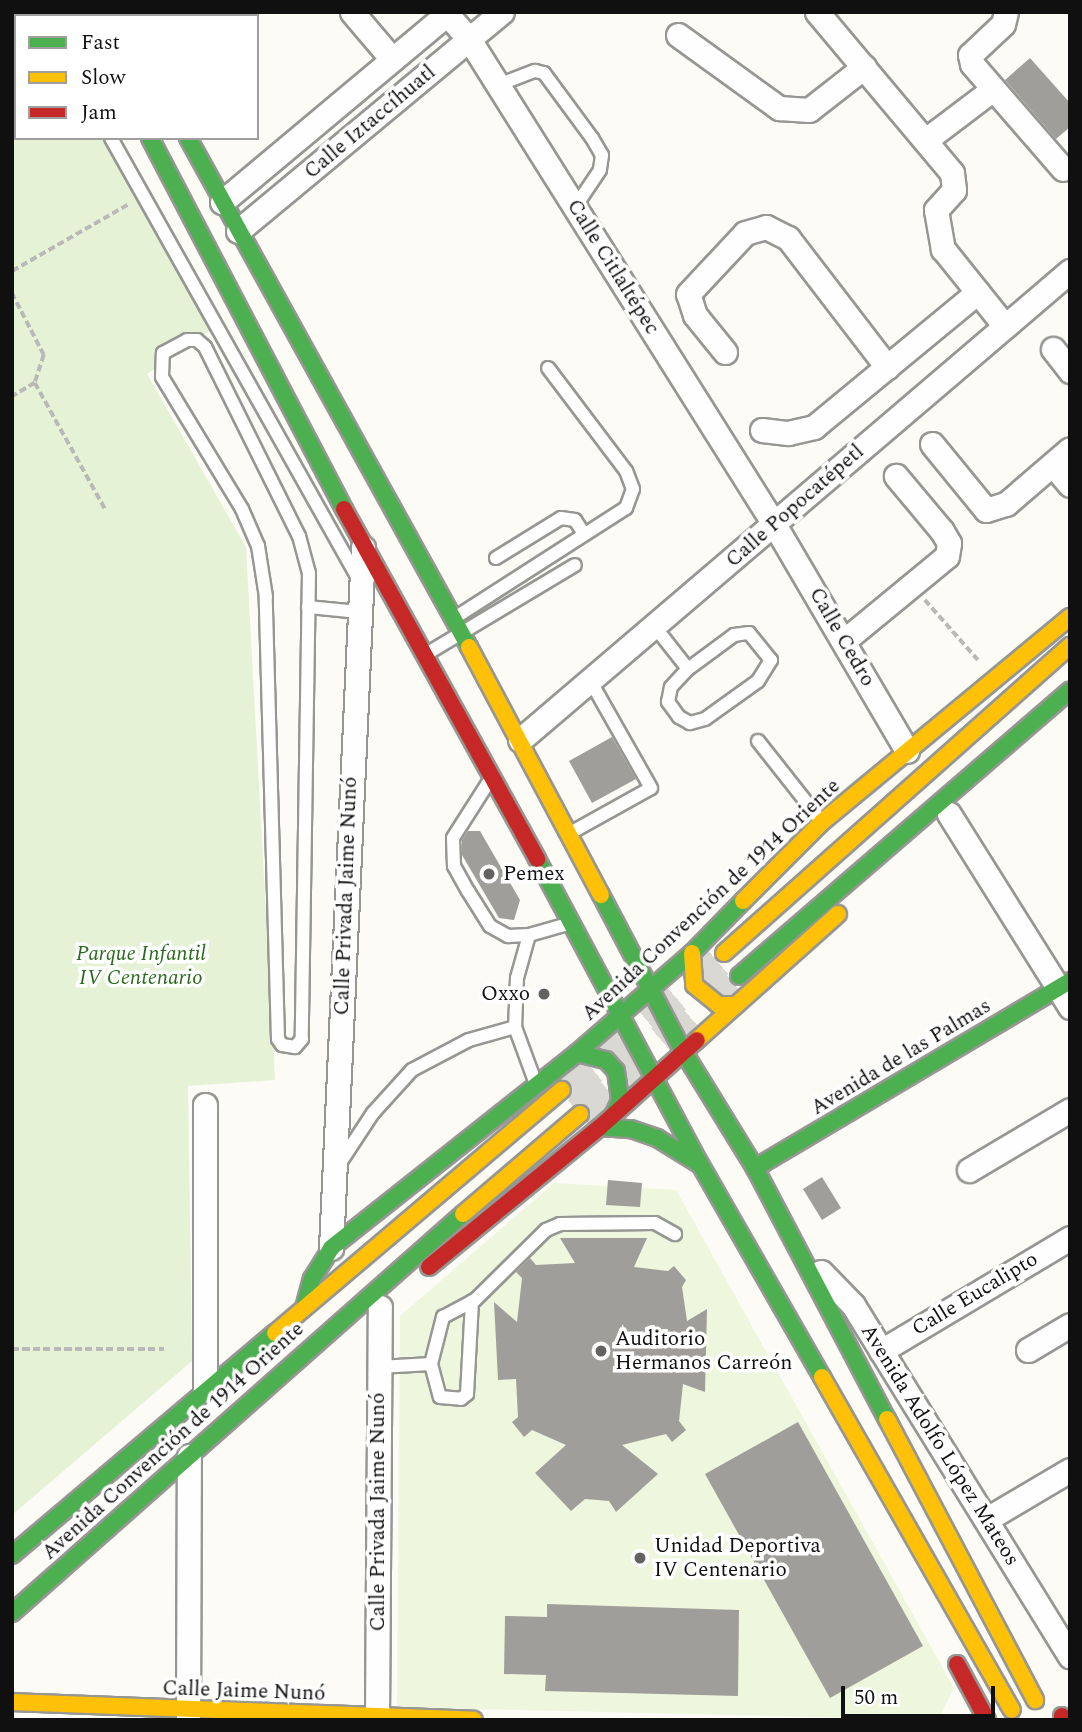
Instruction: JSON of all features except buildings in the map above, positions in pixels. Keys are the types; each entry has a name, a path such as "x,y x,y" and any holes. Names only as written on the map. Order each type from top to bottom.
{"main road":[{"path":"151,140 222,271 363,545 490,780 573,923 699,1164 1012,1710"},
{"path":"189,140 520,740 683,1051 755,1168 769,1183 795,1245 1035,1700"},
{"name":"Avenida Convención de 1914 Oriente","path":"304,1308 312,1279 331,1248 577,1054 692,953 822,822 1070,617"},
{"path":"724,953 1070,646"},
{"path":"739,976 1070,690"},
{"name":"Avenida Convención de 1914 Oriente","path":"330,1329 380,1307 600,1127 652,1077 1070,710"},
{"path":"692,953 694,985 719,1005 736,1005"},
{"name":"Avenida de las Palmas","path":"755,1168 1066,1000"},
{"path":"577,1054 592,1054 616,1071 620,1101 614,1114"},
{"name":"Avenida Convención de 1914 Oriente","path":"12,1555 205,1388 562,1090"},
{"name":"Avenida Convención de 1914 Oriente","path":"12,1613 330,1329 580,1114"},
{"path":"600,1127 631,1129 657,1138 699,1164"},
{"path":"750,1256 762,1308"},
{"path":"947,1647 986,1720 1057,1717"},
{"name":"Calle Jaime Nunó","path":"12,1702 188,1715 377,1716 474,1720"}],"street":[{"path":"352,12 393,59"},
{"name":"Calle Iztaccíhuatl","path":"238,231 502,12"},
{"path":"817,12 927,139 956,182 936,210 943,249 1005,326"},
{"path":"1006,12 1003,24 970,55 993,89 1063,169"},
{"name":"Calle Iztaccíhuatl","path":"222,202 448,13"},
{"name":"Calle Citlaltépec","path":"448,13 469,39 774,524"},
{"path":"678,35 779,108 809,110 864,67"},
{"path":"927,139 993,89"},
{"path":"725,352 695,315 688,294 745,233 766,227 788,238 887,367"},
{"name":"Calle Popocatépetl","path":"520,740 1070,271"},
{"path":"762,430 788,433 814,426 978,292"},
{"path":"1052,349 1070,371"},
{"path":"932,444 986,510 1006,504 1070,449"},
{"path":"1053,465 1070,485"},
{"path":"845,639 947,556 949,543 896,476"},
{"name":"Calle Cedro","path":"774,524 845,639 907,751"},
{"name":"Calle Privada Jaime Nunó","path":"331,1248 363,545"},
{"path":"949,814 1066,1000"},
{"path":"205,1105 205,1388"},
{"path":"969,1171 1070,1110"},
{"name":"Calle Eucalipto","path":"881,1351 1070,1238"},
{"name":"Avenida Adolfo López Mateos","path":"795,1245 853,1305 1070,1656"},
{"name":"Calle Privada Jaime Nunó","path":"377,1716 380,1307"},
{"path":"1028,1350 1070,1325"},
{"path":"188,1715 189,1456"},
{"path":"987,1519 1070,1470"}],"lane":[{"path":"498,85 535,71 544,72 592,138 602,155 600,170 575,207"},
{"path":"112,140 192,288 360,582"},
{"path":"192,288 222,271"},
{"path":"187,340 197,340 205,347 299,536 309,573 308,607 302,1039 295,1047 282,1045 278,1039 266,597 258,546 242,509 163,377 163,353 187,340"},
{"path":"453,619 626,508 633,489 626,471 548,368"},
{"path":"496,558 561,518 575,520 584,534"},
{"path":"424,655 462,635 575,565"},
{"path":"308,607 358,612"},
{"path":"655,627 688,669"},
{"path":"750,633 771,660 758,681 705,719 690,723 679,718 668,702 671,687 688,669 734,635 750,633"},
{"path":"569,834 651,788 591,682"},
{"path":"758,741 822,822"},
{"path":"490,780 453,838 454,866 490,926 508,936 529,935 573,923"},
{"path":"529,935 517,978 515,1027 536,1086"},
{"path":"335,1171 373,1113 412,1070 469,1040 515,1027"},
{"path":"472,1301 467,1394 461,1399 440,1397 431,1364 443,1317 472,1301 537,1235 560,1224 655,1223 675,1234"},
{"path":"379,1367 431,1364"}],"path":[{"path":"12,271 142,197"},
{"path":"12,293 44,355 35,383 12,397"},
{"path":"35,383 105,509"},
{"path":"912,585 995,678"},
{"path":"12,1349 164,1349"}],"green space":[{"name":"Parque Infantil IV Centenario","path":"12,12 26,14 14,14 14,140 108,140 211,330 147,374 246,547 275,1080 188,1086 192,1361 12,1515"},
{"name":"Unidad Deportiva IV Centenario","path":"554,1183 676,1190 954,1688 938,1720 397,1707 400,1316"}],"tunnel":[{"path":"562,1090 718,958"},
{"path":"580,1114 738,977"}],"traffic: fast":[{"path":"151,140 344,509"},
{"path":"189,140 469,647"},
{"path":"739,976 1070,690"},
{"path":"537,859 700,1164 822,1377"},
{"path":"601,895 683,1051 755,1168 887,1419"},
{"path":"304,1308 312,1279 331,1248 577,1053 692,953 743,901"},
{"path":"755,1168 1070,981"},
{"path":"577,1053 606,1060 616,1071 620,1101 614,1114"},
{"path":"600,1127 631,1129 657,1138 699,1164"},
{"path":"12,1613 463,1214"},
{"path":"12,1555 275,1333"}],"traffic: slow":[{"path":"743,901 822,822 1070,617"},
{"path":"724,953 1070,646"},
{"path":"469,647 601,895"},
{"path":"697,1040 838,914"},
{"path":"692,953 694,985 719,1005 736,1005"},
{"path":"275,1333 562,1090"},
{"path":"463,1214 580,1114"},
{"path":"822,1377 1012,1710"},
{"path":"887,1419 1035,1700"},
{"path":"12,1702 474,1720"}],"traffic: jam":[{"path":"344,509 537,859"},
{"path":"429,1267 600,1127 697,1040"},
{"path":"957,1664 987,1720"},
{"path":"1062,1716 1064,1720"}],"place":[{"name":"Pemex","path":"489,874"},
{"name":"Oxxo","path":"544,994"},
{"name":"Auditorio Hermanos Carreón","path":"601,1351"},
{"name":"Unidad Deportiva IV Centenario","path":"640,1558"}]}
